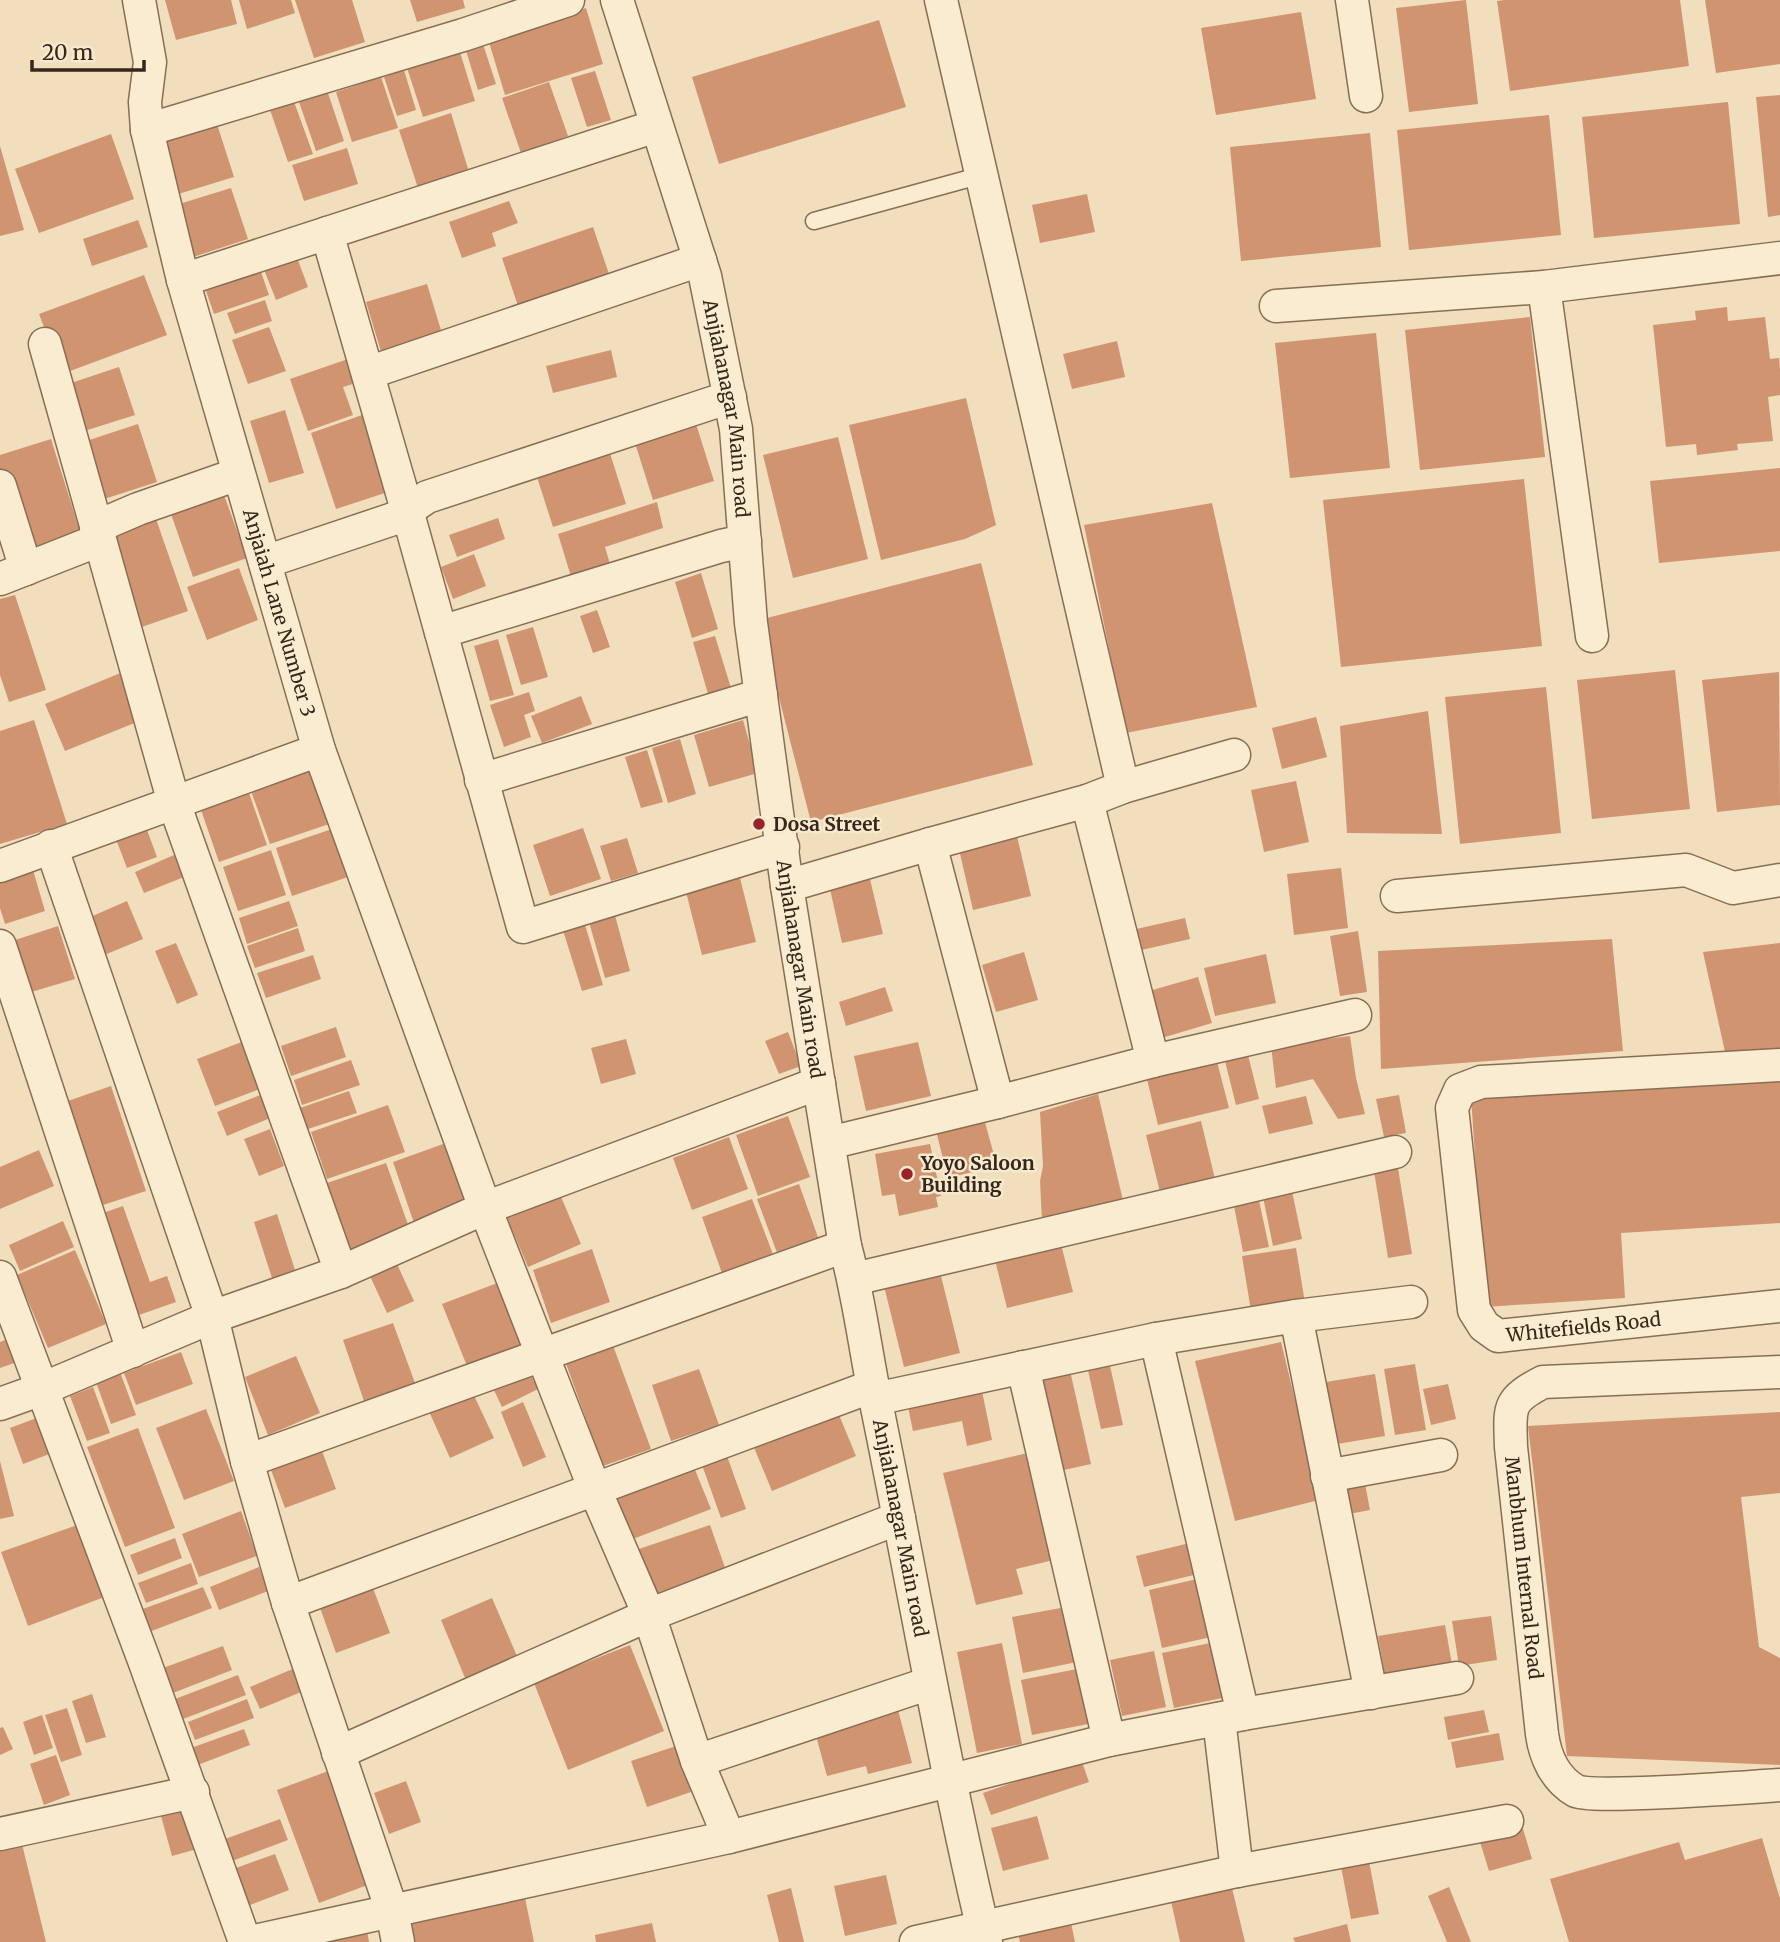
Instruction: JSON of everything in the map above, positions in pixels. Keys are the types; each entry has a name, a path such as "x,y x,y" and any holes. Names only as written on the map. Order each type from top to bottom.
{"street":[{"name":"Anjaiah Lane Number 3","path":"139,0 150,62 145,102 147,130 183,280 319,750 485,1208 595,1490 649,1615 697,1761 729,1837"},
{"path":"147,130 463,35 568,0"},
{"name":"Anjiahanagar Main road","path":"617,0 700,260 730,397 736,429 751,623 787,886 845,1246 855,1279 874,1393 930,1683 984,1934"},
{"path":"941,0 1123,787"},
{"path":"1352,0 1366,96"},
{"path":"183,280 656,126"},
{"path":"327,233 523,927 783,847"},
{"path":"1276,306 1545,287 1780,258"},
{"path":"368,373 700,260"},
{"path":"1545,287 1592,636"},
{"path":"45,344 174,803 341,1272"},
{"path":"265,562 396,517 427,497 730,397"},
{"path":"0,485 13,574 98,534 138,509 238,474"},
{"path":"440,632 745,541"},
{"path":"481,780 761,695"},
{"path":"0,866 319,750"},
{"path":"787,886 1087,801 1123,787 1234,755"},
{"path":"1087,801 1153,1061"},
{"path":"930,844 998,1102"},
{"path":"51,846 212,1317 247,1461 288,1603 392,1911 398,1942"},
{"path":"1398,896 1686,870 1733,888 1780,880"},
{"path":"0,946 133,1351"},
{"path":"829,1143 1153,1061 1355,1015"},
{"name":"Whitefields Road","path":"1780,1065 1481,1082 1460,1090 1452,1108 1474,1310 1484,1326 1498,1336 1780,1306"},
{"path":"0,1404 43,1389 212,1317 341,1272 485,1208 819,1083"},
{"path":"855,1279 1395,1152"},
{"path":"247,1461 845,1246"},
{"path":"0,1277 247,1942 729,1837 1109,1740 1457,1678"},
{"path":"288,1603 595,1490 874,1393 1023,1367 1156,1339 1296,1316 1411,1302"},
{"path":"1296,1316 1371,1693"},
{"path":"1156,1339 1231,1717 1237,1871"},
{"path":"1023,1367 1109,1740"},
{"name":"Manbhum Internal Road","path":"1780,1372 1543,1382 1521,1394 1510,1411 1511,1447 1542,1734 1545,1753 1557,1774 1578,1793 1608,1794 1780,1785"},
{"path":"1327,1476 1441,1455"},
{"path":"338,1753 649,1615 900,1518"},
{"path":"697,1761 930,1683"},
{"path":"0,1834 193,1792"},
{"path":"916,1942 984,1934 1237,1871 1507,1821"}],"lane":[{"path":"814,221 982,175"}],"building":[{"path":"165,0 231,0 237,24 176,40"},
{"path":"239,0 291,0 295,13 247,29"},
{"path":"295,0 352,0 365,42 314,58"},
{"path":"410,0 463,0 465,8 417,22"},
{"path":"1466,0 1478,104 1409,112 1396,8"},
{"path":"1680,0 1689,66 1510,91 1497,1"},
{"path":"1705,0 1780,0 1780,64 1716,73"},
{"path":"586,8 603,64 505,95 488,39"},
{"path":"1301,12 1316,99 1216,115 1201,28"},
{"path":"879,20 906,107 719,164 692,77"},
{"path":"482,41 496,84 478,90 465,47"},
{"path":"459,49 475,101 423,117 406,65"},
{"path":"404,70 416,110 397,116 384,77"},
{"path":"595,71 611,120 587,127 571,78"},
{"path":"381,77 398,128 352,142 336,92"},
{"path":"549,82 568,136 521,153 502,98"},
{"path":"327,90 344,141 316,151 298,99"},
{"path":"1780,95 1780,215 1768,217 1756,97"},
{"path":"293,99 313,154 288,162 269,107"},
{"path":"1728,102 1740,224 1594,238 1582,117"},
{"path":"451,113 469,172 418,188 399,130"},
{"path":"1549,115 1561,235 1409,250 1397,130"},
{"path":"216,121 234,177 175,195 158,140"},
{"path":"1370,133 1381,247 1241,261 1230,147"},
{"path":"111,134 134,199 39,233 15,169"},
{"path":"0,146 24,230 0,236"},
{"path":"347,148 358,184 304,201 292,165"},
{"path":"231,188 248,239 193,257 176,205"},
{"path":"1087,194 1095,232 1040,243 1032,205"},
{"path":"509,201 518,223 492,233 496,246 462,258 449,222"},
{"path":"138,220 148,247 92,266 83,239"},
{"path":"593,227 609,274 518,306 502,258"},
{"path":"296,255 308,287 276,300 263,267"},
{"path":"261,272 269,295 214,314 206,291"},
{"path":"144,275 167,335 62,374 39,314"},
{"path":"427,284 444,340 383,358 366,302"},
{"path":"265,300 272,321 235,334 227,313"},
{"path":"1727,307 1728,321 1765,317 1770,359 1779,358 1780,370 1780,395 1768,397 1773,441 1737,444 1738,450 1697,455 1696,444 1666,447 1653,325 1696,320 1695,311"},
{"path":"1530,317 1545,457 1420,470 1405,330"},
{"path":"269,327 286,371 248,384 232,340"},
{"path":"1376,333 1390,468 1290,478 1275,343"},
{"path":"1117,341 1125,377 1072,389 1063,354"},
{"path":"611,350 617,377 553,393 546,366"},
{"path":"348,359 356,383 343,387 353,415 308,431 290,379"},
{"path":"119,367 135,415 78,433 62,386"},
{"path":"966,398 996,525 965,539 881,560 849,425"},
{"path":"285,410 304,473 269,483 250,421"},
{"path":"365,414 391,491 336,509 311,433"},
{"path":"138,424 157,482 98,501 80,443"},
{"path":"696,424 714,481 653,500 635,443"},
{"path":"838,437 868,559 793,578 763,455"},
{"path":"51,439 81,535 25,552 0,471 0,455"},
{"path":"609,450 626,504 553,527 536,474"},
{"path":"1780,468 1780,551 1659,563 1650,481"},
{"path":"1524,479 1542,646 1341,667 1323,500"},
{"path":"224,495 247,558 193,577 171,514"},
{"path":"657,502 663,528 605,547 612,571 573,583 558,534"},
{"path":"1212,503 1257,707 1126,733 1084,525"},
{"path":"498,518 505,539 457,557 449,535"},
{"path":"156,519 188,611 133,630 101,538"},
{"path":"474,554 486,586 453,599 441,567"},
{"path":"981,563 1033,765 811,822 759,620"},
{"path":"239,568 258,620 207,640 187,587"},
{"path":"701,573 718,629 692,638 675,582"},
{"path":"15,595 46,690 9,702 0,675 0,599"},
{"path":"597,610 610,647 593,653 580,616"},
{"path":"533,627 548,677 521,685 506,635"},
{"path":"715,636 731,688 708,694 693,642"},
{"path":"498,639 514,695 490,701 474,646"},
{"path":"1675,670 1690,809 1592,819 1577,680"},
{"path":"123,672 142,720 65,751 45,704"},
{"path":"1779,672 1780,805 1717,812 1702,680"},
{"path":"1546,687 1561,833 1460,844 1445,697"},
{"path":"529,692 535,711 524,715 531,737 504,747 490,705"},
{"path":"581,696 592,724 542,743 531,716"},
{"path":"1428,711 1442,834 1347,833 1340,726"},
{"path":"1316,717 1327,757 1282,769 1272,728"},
{"path":"34,720 67,824 0,844 0,731"},
{"path":"743,720 758,773 709,787 694,735"},
{"path":"680,739 696,794 668,803 652,748"},
{"path":"647,750 663,802 641,808 625,757"},
{"path":"317,768 335,822 270,844 251,791"},
{"path":"1296,781 1309,842 1264,852 1251,790"},
{"path":"248,790 267,845 219,862 200,807"},
{"path":"144,822 157,857 127,868 114,834"},
{"path":"335,828 351,876 292,896 276,848"},
{"path":"583,828 601,879 550,896 533,845"},
{"path":"1016,832 1031,896 973,910 958,845"},
{"path":"627,838 638,873 611,881 600,846"},
{"path":"271,850 286,895 238,911 223,867"},
{"path":"174,855 184,877 144,893 135,872"},
{"path":"1341,868 1348,928 1294,935 1287,874"},
{"path":"33,870 45,911 5,924 0,908 0,881"},
{"path":"739,874 756,942 702,955 685,888"},
{"path":"870,879 883,934 842,943 830,889"},
{"path":"127,901 143,939 97,958 81,921"},
{"path":"289,901 298,926 247,944 239,918"},
{"path":"613,908 630,971 605,978 587,915"},
{"path":"583,918 603,985 582,991 561,924"},
{"path":"1185,918 1190,939 1137,951 1132,930"},
{"path":"58,926 75,979 28,993 12,941"},
{"path":"298,928 305,951 255,968 247,946"},
{"path":"1358,931 1367,992 1340,996 1330,936"},
{"path":"1612,939 1623,1051 1381,1069 1378,951"},
{"path":"176,943 198,995 177,1004 155,951"},
{"path":"1780,943 1780,1053 1727,1061 1703,952"},
{"path":"1024,952 1038,1000 996,1012 982,965"},
{"path":"1266,954 1276,1003 1215,1016 1204,968"},
{"path":"313,955 321,979 266,998 257,973"},
{"path":"1198,977 1212,1023 1155,1040 1142,993"},
{"path":"885,987 893,1011 846,1026 839,1002"},
{"path":"336,1027 346,1057 291,1076 281,1046"},
{"path":"788,1032 801,1066 779,1074 765,1041"},
{"path":"1350,1036 1365,1114 1338,1119 1313,1079 1276,1088 1271,1046"},
{"path":"626,1039 636,1074 601,1084 591,1048"},
{"path":"247,1040 265,1087 215,1106 197,1059"},
{"path":"918,1042 931,1096 866,1111 854,1056"},
{"path":"1246,1047 1259,1099 1236,1105 1223,1053"},
{"path":"1215,1054 1229,1108 1158,1125 1145,1071"},
{"path":"351,1060 360,1085 302,1105 294,1080"},
{"path":"1780,1077 1780,1223 1621,1233 1625,1298 1485,1307 1471,1096"},
{"path":"111,1086 146,1191 100,1206 65,1102"},
{"path":"273,1090 282,1113 227,1136 217,1112"},
{"path":"349,1091 357,1113 308,1129 300,1108"},
{"path":"1098,1094 1125,1209 1042,1221 1040,1112"},
{"path":"1399,1095 1406,1133 1384,1137 1376,1099"},
{"path":"1306,1096 1313,1124 1269,1134 1262,1106"},
{"path":"388,1105 405,1152 327,1179 311,1132"},
{"path":"983,1115 997,1166 948,1178 935,1127"},
{"path":"788,1116 810,1177 758,1196 736,1135"},
{"path":"1201,1121 1215,1179 1160,1192 1146,1135"},
{"path":"270,1129 284,1166 259,1176 244,1139"},
{"path":"729,1137 748,1189 692,1210 673,1158"},
{"path":"446,1143 466,1204 414,1223 393,1162"},
{"name":"Yoyo Saloon Building","path":"930,1144 941,1196 936,1197 938,1207 899,1216 895,1194 882,1196 875,1154"},
{"path":"39,1150 54,1186 0,1209 0,1167"},
{"path":"1397,1162 1412,1254 1388,1258 1373,1165"},
{"path":"386,1163 410,1230 351,1251 327,1183"},
{"path":"799,1184 820,1243 779,1258 757,1199"},
{"path":"1292,1191 1302,1239 1273,1246 1263,1197"},
{"path":"559,1192 581,1244 528,1267 506,1215"},
{"path":"1258,1196 1269,1247 1243,1252 1233,1201"},
{"path":"752,1199 774,1257 723,1276 702,1217"},
{"path":"123,1206 150,1282 167,1276 176,1302 136,1316 100,1214"},
{"path":"277,1214 295,1270 272,1278 254,1222"},
{"path":"63,1221 74,1247 20,1271 9,1245"},
{"path":"1061,1244 1073,1292 1007,1308 995,1260"},
{"path":"1296,1248 1305,1303 1251,1311 1242,1256"},
{"path":"592,1249 610,1302 551,1323 533,1270"},
{"path":"75,1250 106,1324 48,1348 17,1275"},
{"path":"397,1264 414,1301 387,1313 370,1276"},
{"path":"940,1272 960,1353 904,1367 884,1286"},
{"path":"500,1282 524,1343 467,1366 442,1304"},
{"path":"393,1323 415,1383 364,1401 343,1340"},
{"path":"8,1339 17,1362 0,1368 0,1342"},
{"path":"611,1340 651,1449 603,1466 564,1358"},
{"path":"1281,1342 1319,1500 1235,1521 1195,1361"},
{"path":"181,1352 193,1384 136,1405 124,1373"},
{"path":"296,1356 320,1413 268,1435 245,1377"},
{"path":"1109,1361 1123,1425 1101,1429 1087,1366"},
{"path":"1415,1364 1426,1430 1395,1435 1384,1369"},
{"path":"1069,1366 1091,1464 1055,1472 1033,1374"},
{"path":"528,1369 538,1389 502,1407 492,1386"},
{"path":"699,1369 719,1425 671,1441 652,1385"},
{"path":"120,1372 136,1415 111,1424 96,1382"},
{"path":"1375,1374 1385,1436 1331,1445 1320,1383"},
{"path":"1448,1384 1456,1419 1431,1425 1423,1389"},
{"path":"93,1387 110,1433 87,1441 70,1396"},
{"path":"470,1387 494,1438 450,1458 427,1407"},
{"path":"982,1391 992,1440 967,1446 962,1421 913,1431 908,1407"},
{"path":"523,1402 546,1457 523,1467 501,1412"},
{"path":"206,1409 234,1481 184,1500 156,1428"},
{"path":"837,1410 856,1456 772,1491 753,1445"},
{"path":"1780,1412 1780,1493 1741,1497 1759,1647 1780,1658 1780,1765 1567,1756 1528,1426"},
{"path":"47,1414 60,1450 23,1464 10,1428"},
{"path":"138,1428 175,1528 125,1547 87,1447"},
{"path":"318,1440 336,1489 285,1508 267,1459"},
{"path":"1036,1451 1062,1558 1016,1569 1023,1594 976,1605 943,1473"},
{"path":"727,1456 746,1509 721,1518 702,1465"},
{"path":"691,1460 711,1509 633,1539 614,1489"},
{"path":"0,1461 14,1516 0,1519"},
{"path":"1363,1473 1370,1510 1349,1514 1341,1478"},
{"path":"241,1511 257,1556 199,1577 182,1534"},
{"path":"80,1524 107,1596 28,1626 1,1552"},
{"path":"710,1525 729,1579 651,1606 627,1553"},
{"path":"175,1538 182,1558 138,1575 130,1555"},
{"path":"1190,1543 1198,1574 1144,1587 1136,1556"},
{"path":"191,1563 198,1584 146,1603 138,1583"},
{"path":"259,1567 268,1591 219,1610 210,1587"},
{"path":"1197,1579 1211,1637 1162,1648 1149,1590"},
{"path":"371,1583 390,1633 336,1653 318,1602"},
{"path":"203,1587 212,1608 149,1632 140,1610"},
{"path":"492,1598 520,1663 468,1685 441,1620"},
{"path":"1066,1607 1077,1662 1023,1673 1012,1617"},
{"path":"1491,1616 1497,1660 1459,1666 1452,1621"},
{"path":"1445,1625 1453,1670 1386,1681 1378,1636"},
{"path":"1215,1642 1227,1697 1174,1708 1162,1653"},
{"path":"1002,1643 1022,1744 977,1753 957,1652"},
{"path":"630,1645 664,1731 568,1770 534,1683"},
{"path":"223,1646 232,1670 173,1693 163,1668"},
{"path":"1154,1651 1166,1707 1122,1716 1110,1660"},
{"path":"295,1668 306,1690 260,1709 250,1687"},
{"path":"1077,1669 1088,1724 1032,1735 1021,1680"},
{"path":"238,1675 246,1695 183,1719 175,1699"},
{"path":"92,1694 106,1737 86,1743 72,1701"},
{"path":"247,1699 254,1718 195,1740 188,1722"},
{"path":"67,1708 82,1755 61,1762 45,1715"},
{"path":"898,1710 912,1763 868,1774 866,1766 827,1776 815,1732"},
{"path":"1484,1710 1489,1732 1448,1740 1444,1717"},
{"path":"42,1715 53,1748 34,1755 23,1722"},
{"path":"3,1727 13,1749 0,1755 0,1728"},
{"path":"244,1729 250,1745 195,1766 188,1749"},
{"path":"1499,1733 1504,1760 1456,1768 1451,1742"},
{"path":"676,1746 691,1792 647,1807 631,1761"},
{"path":"56,1755 70,1795 44,1805 30,1764"},
{"path":"1081,1759 1089,1782 991,1815 983,1793"},
{"path":"331,1770 373,1883 319,1903 277,1790"},
{"path":"406,1781 421,1822 389,1834 374,1793"},
{"path":"183,1798 197,1849 172,1856 158,1805"},
{"path":"1037,1816 1049,1859 1003,1871 991,1828"},
{"path":"280,1819 288,1840 232,1861 225,1839"},
{"path":"1523,1829 1532,1859 1489,1871 1480,1842"},
{"path":"20,1836 46,1942 0,1942 0,1841"},
{"path":"1762,1838 1780,1899 1780,1942 1569,1942 1550,1879 1679,1842 1685,1860"},
{"path":"275,1854 289,1890 250,1905 236,1868"},
{"path":"1368,1856 1379,1914 1351,1919 1340,1861"},
{"path":"886,1875 897,1924 845,1936 834,1886"},
{"path":"1449,1887 1471,1942 1447,1942 1428,1896"},
{"path":"523,1888 534,1942 411,1942 405,1912"},
{"path":"791,1888 804,1942 779,1942 767,1895"},
{"path":"1232,1888 1245,1942 1180,1942 1171,1901"},
{"path":"652,1923 656,1942 596,1942 595,1935"},
{"path":"1071,1923 1075,1942 1020,1942 1018,1934"},
{"path":"1347,1924 1351,1942 1295,1942 1293,1938"},
{"path":"366,1925 369,1942 315,1942"}],"place":[{"name":"Dosa Street","path":"759,824"},
{"name":"Yoyo Saloon Building","path":"907,1174"}]}
